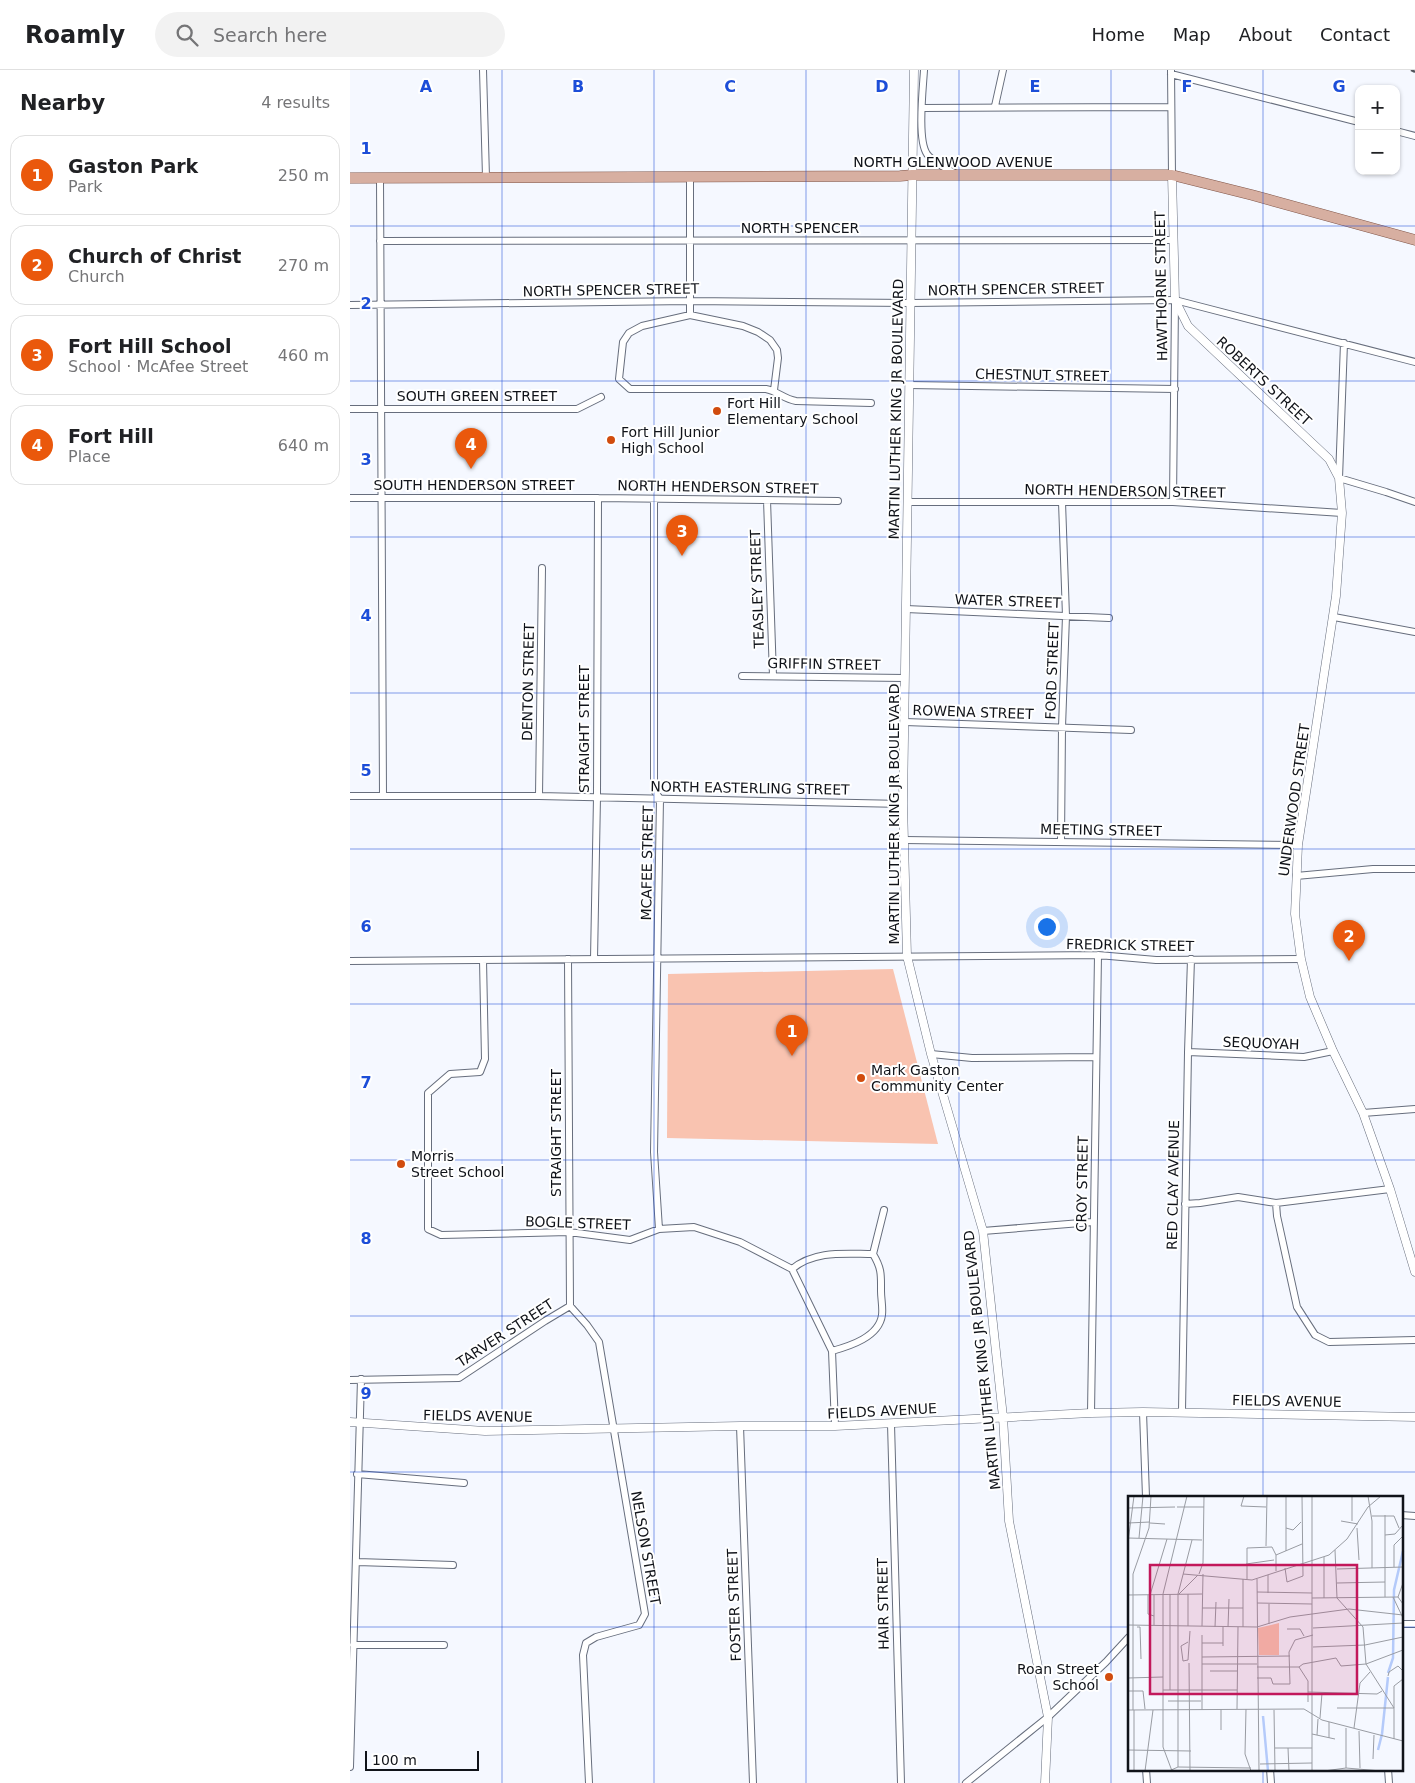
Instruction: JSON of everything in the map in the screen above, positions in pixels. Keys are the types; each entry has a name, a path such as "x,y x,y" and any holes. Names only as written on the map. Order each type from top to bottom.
{"main road":[{"name":"NORTH GLENWOOD AVENUE","path":"350,178 690,178 912,175 1172,176 1252,195 1415,240"}],"street":[{"path":"483,70 484,177"},
{"name":"MARTIN LUTHER KING JR BOULEVARD","path":"914,70 904,804 907,956 931,1054 983,1231 1003,1417 1010,1521 1048,1717 1045,1783"},
{"path":"924,70 923,145 928,156 957,175"},
{"path":"995,106 1003,70"},
{"path":"1171,72 1355,121"},
{"name":"HAWTHORNE STREET","path":"1171,72 1175,300 1173,502"},
{"path":"922,108 995,106 1171,107"},
{"path":"1400,132 1415,136"},
{"path":"380,178 380,498 383,796"},
{"path":"690,178 690,315"},
{"name":"NORTH SPENCER","path":"380,240 1174,240"},
{"name":"NORTH SPENCER STREET","path":"350,305 690,301 910,303 1175,300 1415,362"},
{"name":"ROBERTS STREET","path":"1175,300 1188,326 1329,459 1338,478"},
{"path":"774,390 778,358 777,350 770,340 758,332 743,326 690,315 642,326 629,332 624,342 619,378 630,389 774,390 787,400 872,403"},
{"name":"UNDERWOOD STREET","path":"1344,343 1338,478 1342,513 1334,617 1298,845 1294,914 1301,959 1310,997 1333,1051 1363,1113 1390,1189 1415,1272"},
{"name":"CHESTNUT STREET","path":"909,385 1175,389"},
{"name":"SOUTH GREEN STREET","path":"350,409 577,409 601,397"},
{"path":"1338,478 1415,502"},
{"name":"SOUTH HENDERSON STREET","path":"350,498 598,498"},
{"name":"NORTH HENDERSON STREET","path":"598,498 838,501"},
{"name":"STRAIGHT STREET","path":"594,959 597,797 598,498"},
{"name":"MCAFEE STREET","path":"654,499 654,790 660,799 654,1152 659,1229"},
{"name":"TEASLEY STREET","path":"766,500 773,676"},
{"name":"NORTH HENDERSON STREET","path":"908,502 1173,502 1342,513"},
{"name":"FORD STREET","path":"1061,842 1062,727 1066,616 1062,502"},
{"name":"DENTON STREET","path":"539,796 542,568"},
{"name":"WATER STREET","path":"906,610 1109,618"},
{"path":"1334,617 1415,632"},
{"name":"GRIFFIN STREET","path":"742,676 905,678"},
{"name":"ROWENA STREET","path":"905,722 1131,730"},
{"name":"NORTH EASTERLING STREET","path":"350,796 539,796 904,804"},
{"name":"MEETING STREET","path":"904,840 1298,845"},
{"path":"1296,876 1373,869 1415,868"},
{"name":"FREDRICK STREET","path":"350,961 1098,955 1156,960 1301,959"},
{"name":"CROY STREET","path":"1091,1413 1098,955"},
{"name":"STRAIGHT STREET","path":"568,959 570,1306"},
{"name":"RED CLAY AVENUE","path":"1182,1411 1191,959"},
{"name":"BOGLE STREET","path":"483,960 485,1059 480,1072 450,1074 428,1093 428,1229 441,1235 569,1232 630,1240 659,1229 694,1227 740,1242 792,1269"},
{"name":"SEQUOYAH","path":"1188,1052 1304,1057 1333,1051"},
{"path":"931,1054 972,1058 1096,1057"},
{"path":"1363,1113 1415,1109"},
{"path":"1185,1204 1238,1197 1276,1203 1390,1189"},
{"path":"1276,1203 1277,1216 1297,1307 1315,1335 1329,1342 1415,1340"},
{"path":"832,1351 852,1345 869,1336 882,1315 880,1265 873,1254 884,1210"},
{"path":"983,1231 1093,1222"},
{"path":"834,1426 832,1351 792,1269 809,1258 829,1254 873,1254"},
{"name":"TARVER STREET","path":"350,1380 459,1378 570,1306 599,1342 613,1428"},
{"path":"350,1766 357,1562 353,1499 357,1474 361,1379"},
{"name":"FIELDS AVENUE","path":"350,1422 466,1431 834,1426 1091,1413 1182,1411 1415,1417"},
{"path":"1143,1412 1146,1496"},
{"name":"HAIR STREET","path":"891,1424 900,1783"},
{"name":"FOSTER STREET","path":"740,1426 753,1783"},
{"name":"NELSON STREET","path":"590,1783 582,1655 586,1643 596,1638 639,1625 645,1614 613,1428"},
{"path":"357,1474 464,1483"},
{"path":"1402,1515 1415,1516"},
{"path":"357,1562 453,1565"},
{"path":"1402,1624 1415,1624"},
{"path":"966,1783 1048,1717 1106,1662 1128,1638"},
{"path":"353,1645 444,1645"},
{"path":"1146,1770 1147,1783"},
{"path":"1270,1770 1271,1783"},
{"path":"1388,1770 1389,1783"}],"shaded area":[{"path":"893,969 938,1144 667,1138 668,974"}],"railway":[{"path":"1411,70 1415,72"}],"place":[{"name":"Fort Hill Elementary School","path":"717,411"},
{"name":"Fort Hill Junior High School","path":"611,440"},
{"name":"Fort Hill","path":"471,469"},
{"name":"Fort Hill School","path":"682,556"},
{"name":"Church of Christ","path":"1349,961"},
{"name":"Gaston Park","path":"792,1056"},
{"name":"Mark Gaston Community Center","path":"861,1078"},
{"name":"Morris Street School","path":"401,1164"},
{"name":"Roan Street School","path":"1109,1677"}]}
